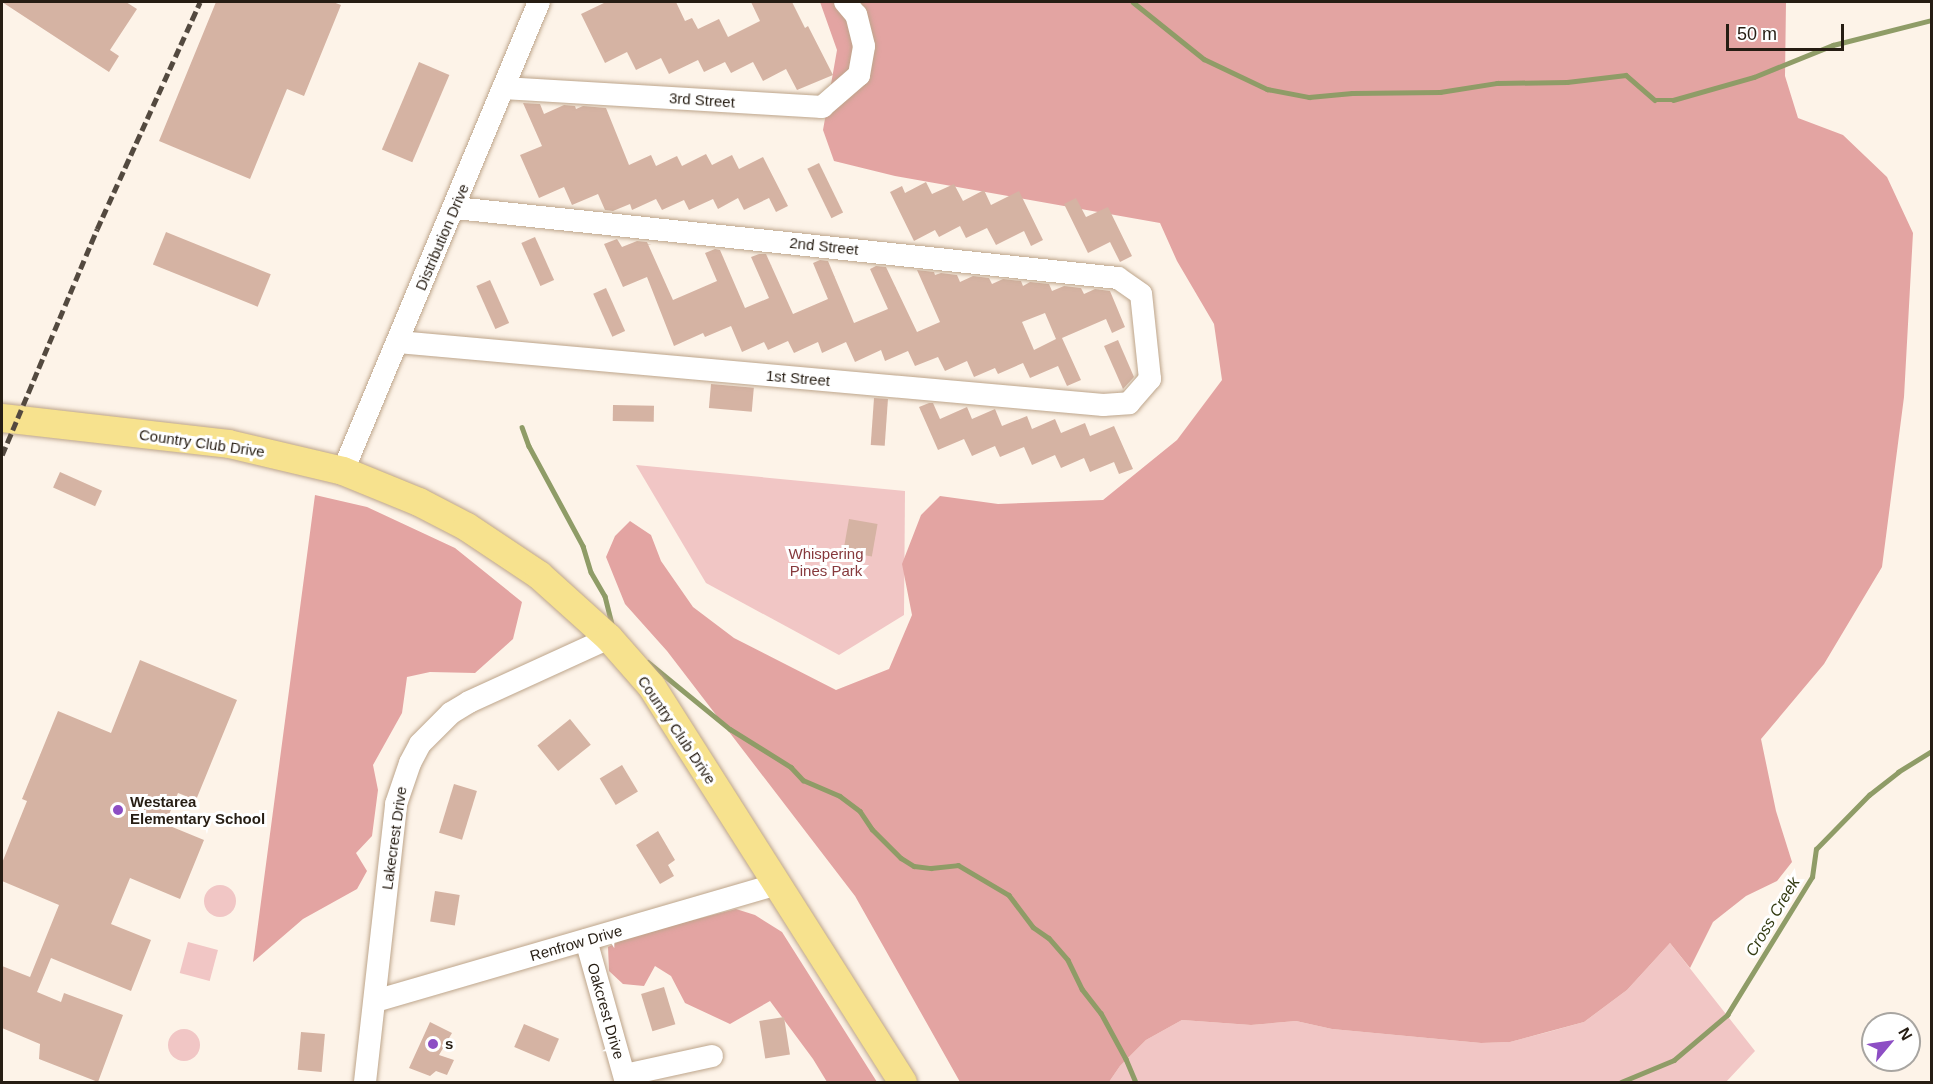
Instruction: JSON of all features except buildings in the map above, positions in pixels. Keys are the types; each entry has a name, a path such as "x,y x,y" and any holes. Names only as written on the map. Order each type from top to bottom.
{"main road":[{"name":"Country Club Drive","path":"2,418 230,444 343,471 419,502 504,550 539,575 609,638 652,687 903,1083"}],"street":[{"name":"Distribution Drive","path":"343,471 455,208 539,2"},
{"name":"3rd Street","path":"502,88 822,107 860,75 864,46 856,15 845,2"},
{"name":"2nd Street","path":"455,208 1118,279 1141,294 1145,341"},
{"name":"1st Street","path":"398,342 1103,405 1129,403 1150,379 1145,341"},
{"name":"Lakecrest Drive","path":"365,1083 396,804 401,783 420,744 451,713 469,702 609,638"},
{"name":"Renfrow Drive","path":"375,1001 777,884"},
{"name":"Oakcrest Drive","path":"586,940 626,1079"},
{"path":"626,1079 712,1056"}],"green space":[{"name":"Whispering Pines Park","path":"636,465 905,491 904,615 839,655 706,583"},
{"path":"220,885 231,890 236,901 231,912 220,917 209,912 204,901 209,890"},
{"path":"188,942 218,950 210,981 180,973"},
{"path":"1670,943 1755,1051 1726,1082 1109,1082 1120,1066 1146,1040 1182,1020 1251,1025 1296,1021 1332,1029 1481,1043 1510,1042 1584,1022 1627,990"},
{"path":"184,1029 195,1034 200,1045 195,1056 184,1061 173,1056 168,1045 173,1034"}],"shaded area":[{"path":"820,2 1786,2 1785,76 1798,118 1843,135 1887,177 1913,233 1904,397 1882,567 1824,664 1761,739 1776,811 1792,862 1777,881 1746,896 1713,922 1690,968 1670,943 1627,990 1584,1022 1510,1042 1481,1043 1332,1029 1296,1021 1251,1025 1182,1020 1146,1040 1120,1066 1109,1082 960,1082 855,896 667,651 625,604 606,557 615,536 630,521 651,535 661,561 693,607 734,638 836,690 889,669 912,615 902,564 921,515 940,496 998,504 1103,500 1177,440 1222,380 1214,324 1177,261 1160,223 895,176 834,161 823,130 837,50"},
{"path":"315,495 367,507 455,548 522,602 513,639 475,673 430,672 407,677 402,713 373,765 378,790 372,836 356,853 367,871 357,889 303,919 253,962"},
{"path":"736,909 755,915 782,932 877,1082 827,1082 770,1001 730,1024 685,1003 671,976 655,966 644,986 623,984 609,971 608,947 628,937"}],"waterway":[{"path":"1133,2 1204,59 1267,89 1309,97 1352,93 1440,92 1497,83 1567,82 1626,75 1655,100 1673,100 1754,77 1833,45 1932,20"},
{"path":"522,427 529,446 583,546 591,572 605,596 612,625"},
{"path":"648,662 730,729 791,767 803,780 840,796 860,811 872,829 901,858 914,866 931,868 958,865 1009,895 1033,927 1049,938 1068,960 1082,989 1101,1013 1136,1082"},
{"name":"Cross Creek","path":"1621,1082 1674,1060 1727,1015 1812,877 1816,849 1869,795 1898,772 1932,751"}],"railway":[{"path":"2,455 97,229 200,2"}],"place":[{"name":"Westarea Elementary School","path":"118,810"},
{"name":"s","path":"433,1044"}]}
